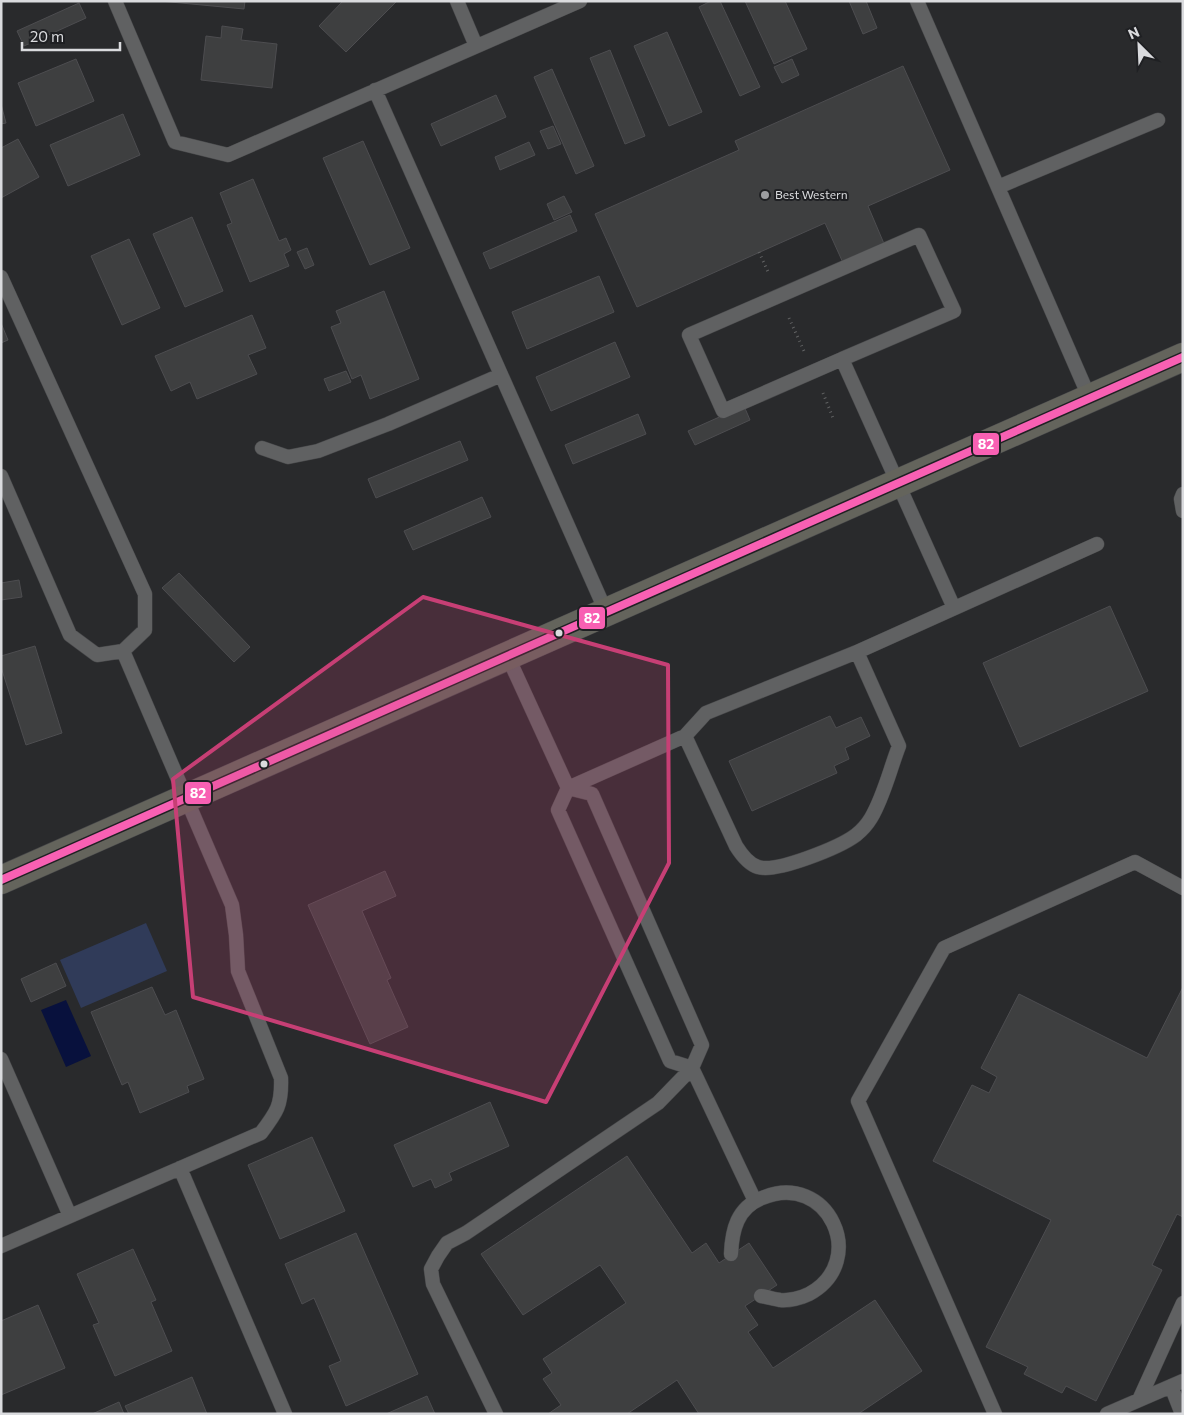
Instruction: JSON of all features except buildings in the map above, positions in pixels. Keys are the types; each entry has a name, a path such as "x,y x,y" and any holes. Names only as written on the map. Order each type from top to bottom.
{"highway":[{"path":"1,880 1183,358"}],"lane":[{"path":"115,1 175,142 228,155 580,1"},
{"path":"457,1 476,46"},
{"path":"917,1 1090,398"},
{"path":"375,90 607,614"},
{"path":"998,187 1158,120"},
{"path":"919,235 954,311 842,360 723,411 689,335 919,235"},
{"path":"1,277 145,594 145,630 123,651 97,656 70,635 1,476"},
{"path":"842,360 954,608"},
{"path":"262,448 288,456 318,451 388,424 501,375"},
{"path":"1183,494 1181,499 1183,511"},
{"path":"755,1201 692,1068 670,1061 558,810 568,788 685,736 706,713 857,652 1097,544"},
{"path":"1,1246 262,1133 274,1116 282,1097 281,1078 238,971 232,905 123,651"},
{"path":"685,736 736,846 744,858 758,867 778,867 803,860 831,847 855,835 871,819 899,746 857,652"},
{"path":"508,657 568,788"},
{"path":"496,1414 433,1284 431,1269 438,1256 447,1243 474,1228 658,1103 692,1068 702,1045 592,794 568,788"},
{"path":"994,1414 858,1101 944,948 1135,862 1183,888"},
{"path":"1,1059 70,1216"},
{"path":"180,1168 285,1414"},
{"path":"731,1254 732,1234 740,1215 755,1201 774,1193 794,1192 814,1200 828,1214 837,1232 839,1252 833,1272 820,1288 802,1298 781,1300 761,1296"},
{"path":"1139,1400 1183,1303"},
{"path":"1107,1414 1177,1384 1182,1414"}],"path":[{"path":"759,252 833,418"}],"highlighted area":[{"path":"423,597 668,665 669,863 546,1102 193,997 173,779"}],"shaded area":[{"path":"146,923 167,971 81,1008 60,960"},
{"path":"66,1000 91,1056 66,1067 41,1010"}],"transit line":[{"name":"82","path":"1,880 1183,357"}],"place":[{"name":"Best Western","path":"765,195"}]}
